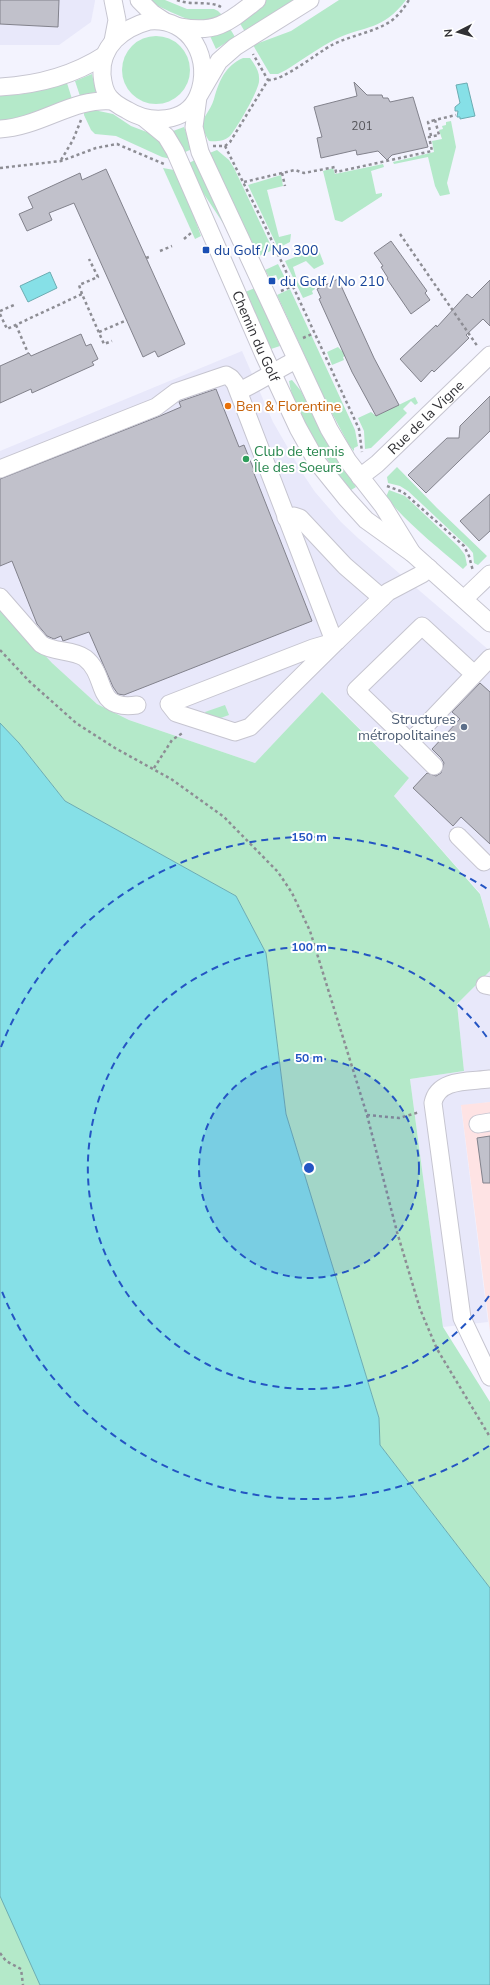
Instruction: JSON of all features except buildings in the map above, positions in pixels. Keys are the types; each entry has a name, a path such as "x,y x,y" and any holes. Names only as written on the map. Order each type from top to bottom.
{"street":[{"path":"113,0 117,20 102,69 103,85 113,101 128,112 144,118 161,120 179,115 192,105 224,56 310,0"},
{"path":"139,0 152,13 164,21 181,27 198,30 215,28 257,0"},
{"path":"0,87 37,82 83,67 109,48 124,32 138,24 149,21 164,21"},
{"path":"181,27 194,41 200,59 202,74 198,97"},
{"name":"Chemin du Golf","path":"198,97 194,127 197,144 296,360 331,434 360,477 383,506 412,553"},
{"path":"0,129 38,121 90,101 113,101"},
{"name":"Chemin du Golf","path":"144,118 166,136 175,151 272,372 308,445 335,486 366,520 412,553 490,623"},
{"path":"229,277 254,266"},
{"name":"Rue de la Vigne","path":"360,477 377,464 484,351"},
{"path":"238,391 257,383 272,372 296,360"},
{"path":"0,469 156,407 176,392 218,376 226,375 232,378 331,633 337,641"},
{"path":"286,518 294,516 300,518 345,566 382,598"},
{"path":"337,641 313,648 169,704 176,713 235,732 250,727 382,598 397,587 422,574 429,568"},
{"path":"464,599 490,574"},
{"path":"0,597 41,644 50,650 79,655 89,662 112,702 121,706 137,705"},
{"path":"434,766 356,690 422,626 474,674"},
{"path":"410,742 490,658"},
{"path":"458,836 483,863"},
{"path":"490,1079 443,1087 435,1095 434,1108 462,1318 490,1377"}],"path":[{"path":"177,0 192,4 216,3 224,10"},
{"path":"268,80 276,79 286,74 333,44 372,31 386,24 398,15 410,0"},
{"path":"251,51 268,80"},
{"path":"212,147 225,146 239,128 268,80"},
{"path":"244,182 296,170 304,173 335,167 336,172 432,150 428,122 456,115"},
{"path":"61,161 73,140 82,118"},
{"path":"431,136 439,135 435,120"},
{"path":"0,168 61,161 96,148 117,144 158,162 169,164"},
{"path":"225,146 244,182 359,428 362,451"},
{"path":"282,173 285,186"},
{"path":"184,239 191,233"},
{"path":"400,234 484,351"},
{"path":"160,251 172,246"},
{"path":"89,259 98,277 79,285 104,344 112,341"},
{"path":"277,293 293,286"},
{"path":"14,305 0,313 7,329 82,294"},
{"path":"99,332 127,320"},
{"path":"16,325 28,353"},
{"path":"297,341 314,333"},
{"path":"383,483 388,487 404,492 464,546 469,556 472,569"},
{"path":"0,650 29,681 76,723 115,748 154,768 224,817 278,872 292,893 310,931 367,1115 397,1232 420,1309 437,1349 490,1436"},
{"path":"154,768 172,740 201,721"},
{"path":"367,1115 398,1118 434,1108"},
{"path":"0,1953 6,1961 21,1969 23,1985"}],"shaded area":[{"path":"0,0 95,1 91,22 59,45 0,45"},
{"path":"242,351 273,422 315,492 341,522 358,538 490,651 490,929 480,893 394,796 409,778 323,692 255,763 129,720 97,704 52,664 0,607 0,451"},
{"path":"490,971 490,1102 461,1106 488,1322 443,1327 410,1079 464,1071 457,1004"},
{"path":"490,1102 490,1332 461,1105"}],"green space":[{"path":"148,0 165,0 187,9 214,9 224,17 208,23 198,22 175,14"},
{"path":"266,0 296,0 245,32 238,20"},
{"path":"339,0 406,0 397,10 381,22 336,39 286,70 278,74 270,74 253,45 291,31"},
{"path":"229,27 235,37 216,49 210,36"},
{"path":"149,36 163,36 175,41 185,51 190,63 190,77 185,89 175,99 163,104 149,104 137,99 127,89 122,77 122,63 127,51 137,41"},
{"path":"243,58 250,58 255,66 259,78 258,86 252,100 230,136 220,141 209,141 203,128 204,119 214,99 218,86 227,70"},
{"path":"92,74 96,92 80,96 75,81"},
{"path":"67,83 72,99 36,112 0,121 0,96 23,94"},
{"path":"94,110 113,114 131,126 152,134 158,139 171,159 162,157 116,136 95,134 91,130 84,115 84,112"},
{"path":"451,121 456,147 447,183 450,194 440,196 435,186 428,157 394,164 393,162 434,152 432,141 442,139 439,130 443,129 442,126 446,125 446,122"},
{"path":"184,127 192,149 183,153 173,131"},
{"path":"217,150 229,160 234,168 273,250 259,256 207,154"},
{"path":"197,159 225,222 223,223 196,182 187,164"},
{"path":"383,164 384,167 371,171 376,194 382,193 382,196 342,222 335,220 323,171 333,168 335,174"},
{"path":"163,168 174,170 183,186 201,236 195,239"},
{"path":"281,175 283,186 267,190 279,237 291,234 290,242 278,248 248,185"},
{"path":"318,248 324,264 314,269 306,261 293,267 298,283 303,284 311,281 315,289 312,291 313,294 303,298 285,261"},
{"path":"278,264 285,278 278,280 276,275 269,277 265,270"},
{"path":"255,288 280,346 271,349 245,292"},
{"path":"290,289 355,430 358,446 354,448 354,451 350,447 326,402 277,295"},
{"path":"357,344 359,349 343,357 344,360 332,365 327,352 338,347 342,351"},
{"path":"292,380 301,391 332,452 356,487 351,490 323,453 305,424 292,395 289,381"},
{"path":"415,397 418,403 415,405 411,401 403,409 407,413 371,448 365,449 364,431 358,418 371,412 376,416"},
{"path":"397,467 487,556 478,565 474,563 473,553 468,547 408,491 400,486 388,483 387,477"},
{"path":"389,490 405,496 459,547 465,555 467,565 463,569 395,507 386,497"},
{"path":"0,607 52,663 97,704 129,720 255,763 322,692 409,778 394,796 480,894 490,929 490,971 457,1004 464,1071 410,1079 443,1327 490,1402 490,1588 380,1445 379,1418 286,1114 266,953 236,896 65,801 19,743 0,723"},
{"path":"225,705 229,715 215,720 206,715 205,712"},
{"path":"0,1896 2,1897 40,1985 0,1985"}],"water":[{"path":"467,83 475,116 460,119 460,117 457,117 458,111 455,111 455,107 460,103 456,85"},
{"path":"50,272 57,288 28,302 20,286"},
{"path":"0,723 19,743 65,801 236,896 266,953 286,1114 379,1418 380,1445 490,1588 490,1985 40,1985 0,1896"}],"place":[{"name":"du Golf / No 300","path":"206,250"},
{"name":"du Golf / No 210","path":"272,281"},
{"name":"Ben & Florentine","path":"228,406"},
{"name":"Club de tennis Île des Soeurs","path":"246,459"},
{"name":"Structures métropolitaines","path":"464,727"}]}
